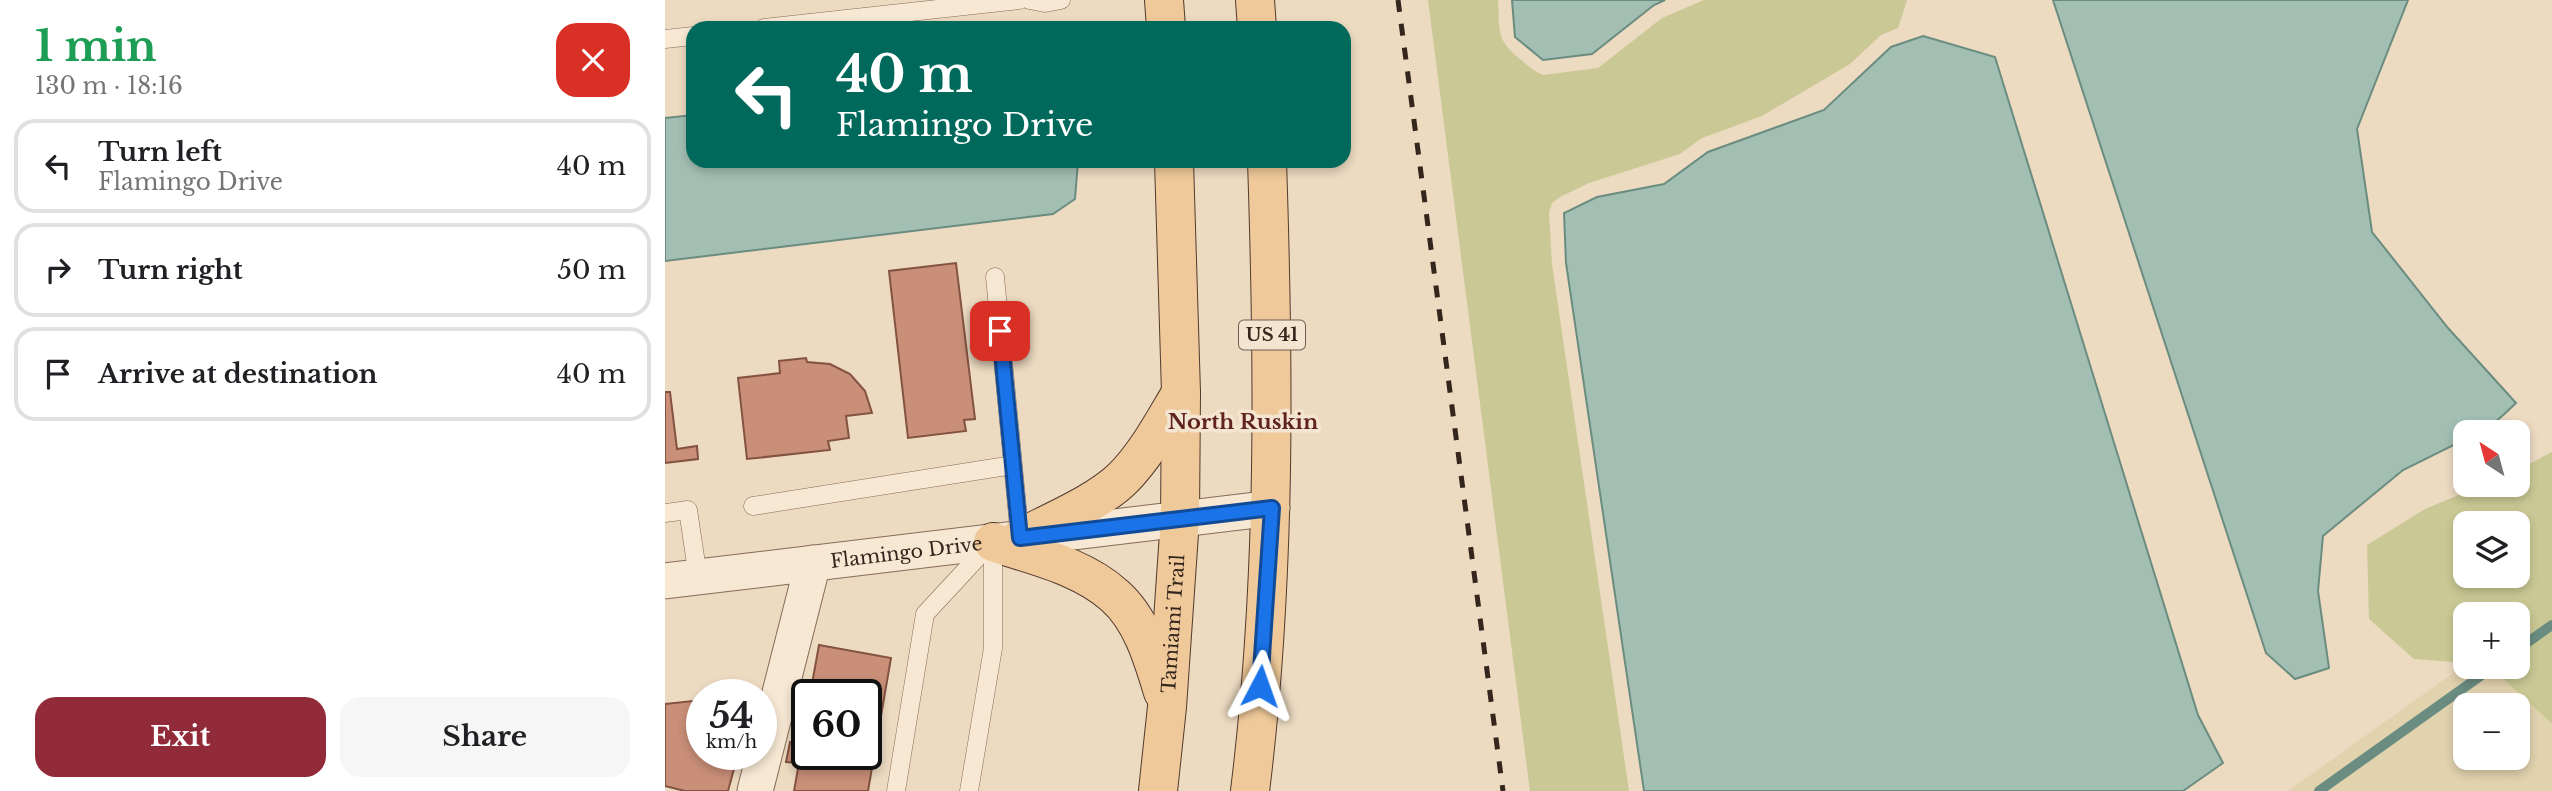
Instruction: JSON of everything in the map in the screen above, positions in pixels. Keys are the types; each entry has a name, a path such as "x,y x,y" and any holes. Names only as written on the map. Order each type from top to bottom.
{"main road":[{"path":"1164,0 1166,21"},
{"path":"1255,0 1256,21"},
{"name":"Tamiami Trail","path":"1158,791 1167,707 1180,519 1181,393 1174,168"},
{"name":"US 41","path":"1250,791 1257,737 1272,508 1272,325 1267,168"},
{"path":"1007,540 1088,502 1122,478 1152,440 1181,393"},
{"path":"1007,540 1074,570 1115,596 1137,624 1153,659 1167,707"}],"street":[{"name":"Flamingo Drive","path":"681,579 1272,508"},
{"path":"755,791 813,563"}],"lane":[{"path":"828,21 1019,0"},
{"path":"1029,0 1045,3 1061,0"},
{"path":"665,39 686,37"},
{"path":"969,791 993,648 1007,540 1013,465 995,277"},
{"path":"753,506 1013,465"},
{"path":"665,513 688,510 681,579"},
{"path":"896,791 925,614 1007,540"}],"shaded area":[{"path":"1428,0 1498,0 1500,33 1506,46 1543,75 1598,68 1662,18 1704,0 1907,0 1898,28 1881,35 1850,64 1762,116 1702,138 1680,154 1589,183 1552,203 1549,212 1552,264 1629,791 1530,791"},
{"path":"1512,0 1665,0 1654,5 1592,54 1543,60 1515,37"},
{"path":"2053,0 2408,0 2357,129 2372,232 2448,328 2516,403 2498,420 2453,420 2453,445 2403,470 2323,536 2318,591 2329,668 2295,679 2266,653"},
{"path":"1923,36 1995,57 2198,715 2223,763 2183,791 1644,791 1566,263 1564,213 1597,197 1664,184 1708,152 1824,110 1891,47"},
{"path":"686,116 686,168 1077,168 1075,199 1053,214 665,261 665,118"},
{"path":"2552,452 2552,724 2530,704 2530,693 2518,693 2503,679 2530,679 2530,602 2453,602 2453,662 2414,659 2369,619 2367,545 2425,509 2454,497 2531,497 2531,463"},
{"path":"2453,673 2453,679 2503,679 2518,693 2453,693 2453,770 2530,770 2530,704 2552,724 2552,791 2288,791"}],"building":[{"path":"956,263 975,419 964,420 966,431 908,438 889,271"},
{"path":"806,358 807,362 830,364 850,374 865,391 872,413 846,416 849,438 828,441 830,450 747,459 738,378 780,373 779,361"},
{"path":"665,392 670,392 677,449 697,446 698,459 665,463"},
{"path":"819,645 891,658 882,710 882,679 813,679"},
{"path":"686,702 686,770 734,770 728,791 685,791 665,786 665,704"},
{"path":"791,742 791,762 786,762"},
{"path":"798,770 872,770 868,791 794,791"}],"waterway":[{"path":"2530,641 2552,625"},
{"path":"2319,791 2476,679"}],"railway":[{"path":"1398,0 1503,791"}],"district":[{"name":"North Ruskin","path":"1243,422"}],"route":[{"path":"1000,331 1020,538 1272,508 1260,686"}]}
